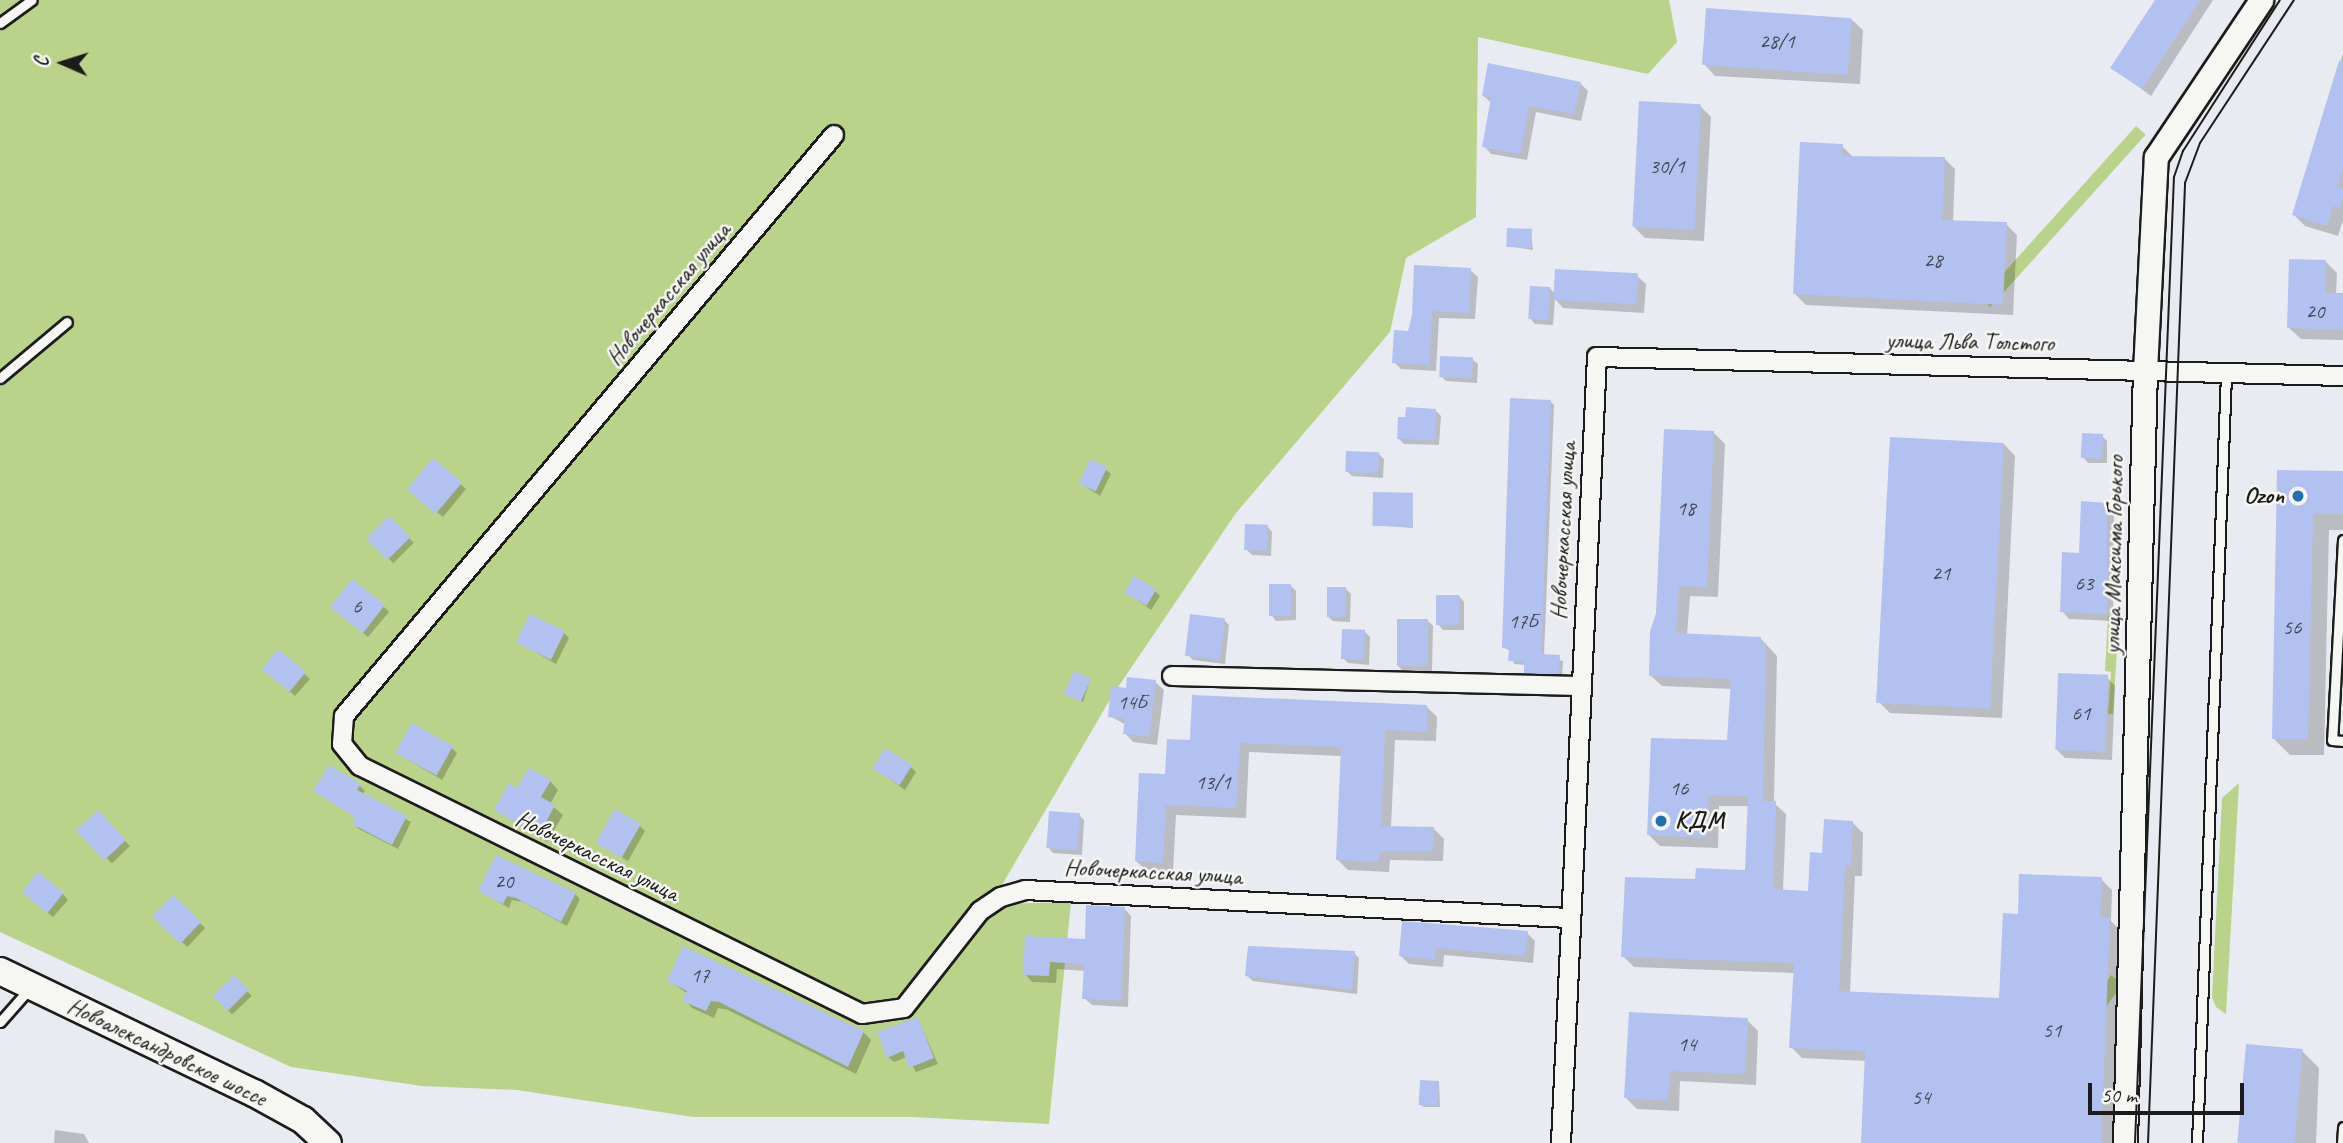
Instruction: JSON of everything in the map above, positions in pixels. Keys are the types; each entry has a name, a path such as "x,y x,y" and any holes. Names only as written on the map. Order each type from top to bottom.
{"main road":[{"name":"Новоалександровское шоссе","path":"0,971 254,1093 303,1120 328,1143"}],"street":[{"name":"улица Максима Горького","path":"2125,1143 2145,371 2156,157 2261,0"},
{"name":"Новочеркасская улица","path":"834,135 344,716 342,744 360,766 862,1014 904,1008 980,911 1001,897 1025,890 1569,918"},
{"name":"улица Льва Толстого","path":"1597,357 2343,376"},
{"name":"Новочеркасская улица","path":"1561,1143 1569,918 1597,357"},
{"path":"1172,676 1580,686"}],"lane":[{"path":"0,23 32,0"},
{"path":"0,378 67,321"},
{"path":"2197,1143 2226,373"},
{"path":"2343,540 2332,740 2343,741"},
{"path":"0,1022 32,986"},
{"path":"2342,1143 2343,1127"}],"green space":[{"path":"0,0 1669,0 1677,42 1648,74 1478,37 1476,217 1406,258 1390,332 1236,513 1112,696 991,904 1071,902 1049,1124 912,1117 693,1117 517,1090 422,1086 291,1067 0,932"},
{"path":"2136,126 2146,135 1990,307 1981,298"},
{"path":"2108,616 2119,617 2113,714 2108,714 2111,672 2105,671"},
{"path":"2239,783 2226,1014 2216,1007 2212,997 2222,798"},
{"path":"2111,975 2123,984 2022,1118 2010,1109"}],"building":[{"path":"2155,0 2200,0 2142,89 2110,68"},
{"path":"1706,8 1852,18 1848,75 1702,65"},
{"path":"2339,61 2343,61 2343,169 2337,187 2343,189 2343,197 2340,208 2333,206 2327,226 2292,215"},
{"path":"1488,63 1581,82 1574,114 1529,106 1520,154 1482,147 1491,98 1482,96"},
{"path":"1639,101 1701,104 1694,230 1632,227"},
{"path":"1800,142 1843,144 1842,156 1945,157 1942,220 2007,222 2003,305 1793,294"},
{"path":"1507,228 1532,229 1531,248 1506,247"},
{"path":"2289,259 2326,260 2326,293 2343,293 2343,330 2287,328"},
{"path":"1414,265 1471,268 1469,313 1432,311 1429,365 1392,363 1394,330 1408,331 1412,315"},
{"path":"1555,269 1638,273 1636,304 1553,300"},
{"path":"1530,286 1550,287 1548,320 1528,319"},
{"path":"1440,356 1473,357 1472,378 1439,377"},
{"path":"1510,398 1551,400 1541,654 1560,655 1559,674 1524,673 1524,662 1508,661 1509,649 1502,648"},
{"path":"1406,407 1436,409 1435,440 1397,439 1398,417 1405,417"},
{"path":"1664,429 1714,431 1707,587 1679,586 1676,633 1761,637 1761,642 1766,643 1763,801 1776,801 1773,889 1808,891 1810,852 1822,853 1824,819 1853,821 1851,866 1845,865 1839,991 1999,998 2003,913 2018,914 2019,874 2102,877 2100,917 2110,918 2101,1143 1861,1143 1865,1051 1789,1048 1794,963 1621,957 1625,877 1695,879 1696,868 1745,870 1748,796 1709,795 1707,838 1647,835 1651,738 1727,740 1731,679 1649,676 1650,632 1656,613"},
{"path":"2082,433 2103,434 2102,459 2081,458"},
{"path":"1890,437 2004,443 1990,709 1876,703"},
{"path":"1346,451 1379,452 1378,473 1345,472"},
{"path":"433,458 462,482 436,514 407,489"},
{"path":"1090,459 1107,467 1096,492 1079,483"},
{"path":"2277,470 2343,471 2343,514 2313,514 2308,739 2272,739"},
{"path":"1373,492 1413,493 1412,527 1372,526"},
{"path":"2081,501 2107,503 2107,614 2060,612 2062,552 2079,553"},
{"path":"389,516 410,537 388,560 366,539"},
{"path":"1245,524 1268,525 1267,551 1244,550"},
{"path":"1134,576 1156,589 1147,606 1124,592"},
{"path":"352,579 385,605 363,633 330,607"},
{"path":"1269,584 1291,584 1291,616 1269,616"},
{"path":"1327,587 1346,587 1346,617 1327,617"},
{"path":"1436,595 1459,595 1459,625 1436,625"},
{"path":"530,614 565,631 551,660 516,643"},
{"path":"1190,614 1225,618 1220,660 1185,656"},
{"path":"1397,619 1428,619 1428,666 1397,666"},
{"path":"1342,629 1365,630 1364,660 1341,659"},
{"path":"278,649 306,672 290,692 262,669"},
{"path":"1074,671 1091,679 1081,702 1063,694"},
{"path":"2058,673 2108,675 2105,752 2055,750"},
{"path":"1127,677 1156,680 1149,737 1123,734 1125,719 1108,717 1111,686 1126,688"},
{"path":"1192,695 1427,705 1427,732 1385,730 1381,826 1434,827 1433,851 1380,851 1379,862 1336,860 1341,747 1240,743 1236,808 1166,805 1163,863 1135,861 1139,773 1165,774 1167,739 1190,740"},
{"path":"412,723 453,746 437,776 396,753"},
{"path":"885,748 912,765 899,785 872,768"},
{"path":"329,765 361,784 357,790 407,816 392,845 352,824 355,817 313,791"},
{"path":"529,768 551,780 541,797 555,805 539,835 494,810 509,783 517,788"},
{"path":"615,809 641,824 621,858 596,843"},
{"path":"98,810 126,840 104,860 76,830"},
{"path":"1049,811 1080,813 1077,850 1046,848"},
{"path":"496,855 576,893 561,922 516,898 507,896 503,904 478,891"},
{"path":"38,872 64,893 47,913 22,892"},
{"path":"173,895 201,922 180,944 152,917"},
{"path":"1086,905 1125,907 1121,1000 1082,999 1084,964 1050,962 1049,976 1023,975 1025,936 1085,939"},
{"path":"1402,921 1528,931 1525,956 1436,948 1435,960 1399,956"},
{"path":"683,946 864,1031 848,1067 719,1002 711,1001 706,1011 682,1001 687,991 667,981"},
{"path":"1248,946 1355,951 1352,990 1245,976"},
{"path":"234,975 249,990 228,1011 213,996"},
{"path":"1629,1012 1748,1018 1745,1074 1670,1071 1668,1101 1624,1098"},
{"path":"918,1017 934,1058 909,1068 903,1051 887,1058 877,1032"},
{"path":"2246,1044 2303,1049 2295,1143 2237,1143"},
{"path":"1420,1080 1439,1081 1438,1106 1419,1105"}],"tram line":[{"path":"2135,1143 2174,177 2183,151 2280,0"},
{"path":"2148,1143 2185,183 2200,143 2294,0"}],"place":[{"name":"Ozon","path":"2298,496"},
{"name":"КДМ","path":"1661,821"}]}
